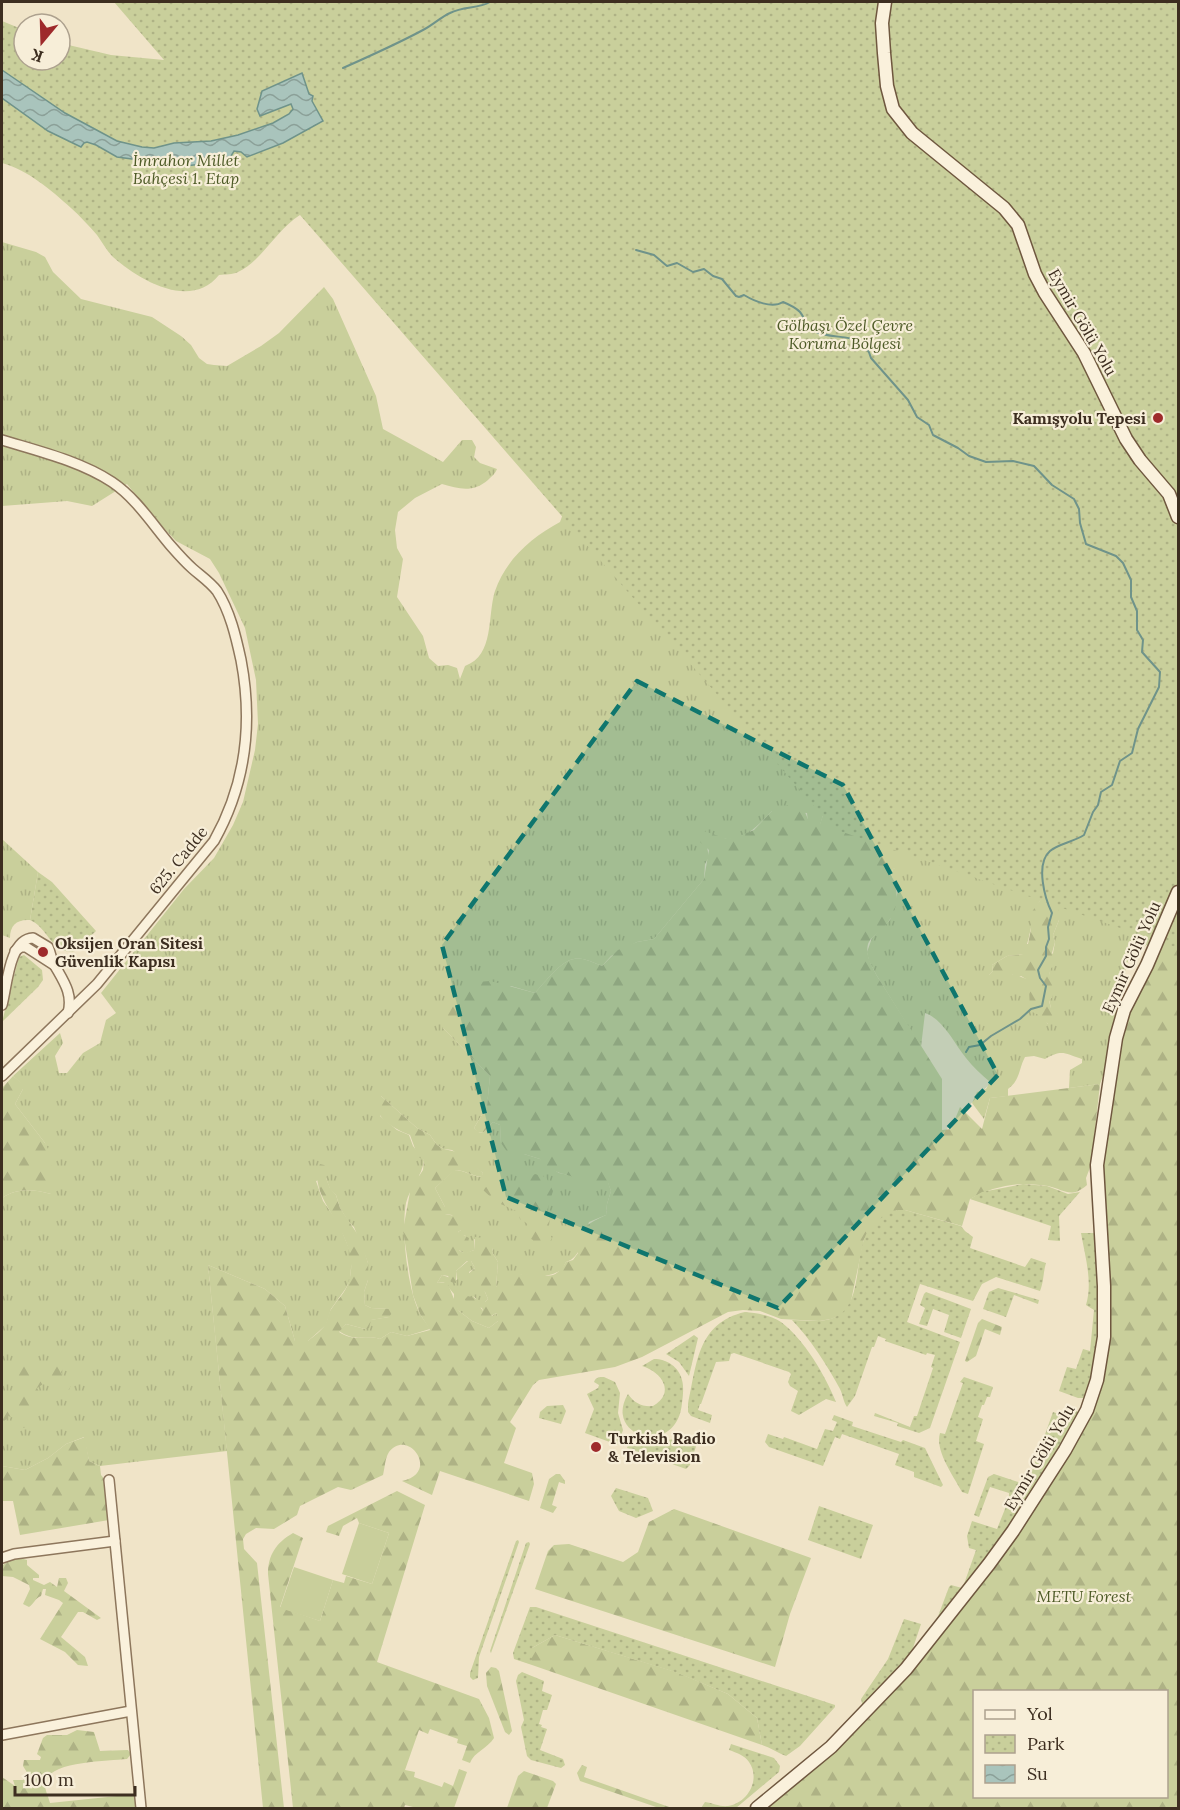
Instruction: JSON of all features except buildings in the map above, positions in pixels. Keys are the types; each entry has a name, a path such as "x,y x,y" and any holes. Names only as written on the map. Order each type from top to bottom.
{"street":[{"name":"Eymir Gölü Yolu","path":"885,2 882,23 887,86 891,104 897,115 912,133 1004,208 1018,225 1035,274 1045,293 1084,353 1126,439 1168,494 1179,517"},
{"name":"625. Cadde","path":"2,440 84,468 112,482 129,496 183,559 217,592 238,644 246,693 247,736 245,756 235,795 220,831 200,860 97,984 2,1076"},
{"name":"Eymir Gölü Yolu","path":"757,1809 831,1747 906,1669 1013,1531 1065,1450 1087,1410 1097,1380 1104,1337 1104,1286 1097,1165 1116,1038 1124,1010 1147,965 1179,892"},
{"path":"2,1005 15,952 20,943 29,938 40,941 48,947 54,965 67,988 68,1013"},
{"path":"15,952 26,946 54,965"},
{"path":"109,1480 141,1809"},
{"path":"2,1558 14,1554 115,1541"},
{"path":"2,1736 131,1711"}],"highlighted area":[{"path":"637,681 843,785 998,1075 778,1308 506,1197 442,945"}],"green space":[{"name":"Gölbaşı Özel Çevre Koruma Bölgesi","path":"114,2 1178,2 1178,948 834,829 300,215 291,221 246,268 233,274 219,275 208,285 194,290 180,291 151,282 124,266 111,255 84,221 55,194 21,170 2,163 2,21 12,25 12,72 72,72 72,46 111,55 164,60"},
{"path":"2,242 45,257 53,272 81,299 152,317 181,336 191,345 199,358 207,364 214,365 227,366 261,346 279,333 324,287 333,299 376,396 383,429 443,462 462,440 472,440 476,447 474,457 480,463 497,469 488,480 477,487 460,488 442,484 415,498 398,512 395,530 397,548 403,559 397,597 423,636 429,658 438,666 448,665 457,668 460,679 465,666 475,661 486,644 495,591 506,569 530,542 560,522 564,511 1178,563 1178,776 1170,893 1149,944 1137,950 1126,964 1124,990 1114,1019 1106,1068 1100,1084 1069,1088 1070,1070 1082,1063 1082,1059 1063,1053 1045,1059 1034,1056 1025,1057 1017,1078 1008,1089 1008,1096 990,1098 984,1119 972,1103 977,1092 986,1089 990,1082 969,1061 943,1026 925,1013 921,1047 869,961 867,952 872,938 890,920 898,891 891,874 893,869 899,866 823,815 820,825 811,825 808,822 807,813 772,811 752,830 734,839 704,832 709,857 705,864 704,879 654,939 637,942 611,956 602,966 581,959 569,960 553,973 535,993 511,986 443,1028 490,1076 487,1106 474,1128 479,1133 484,1132 493,1122 500,1125 501,1143 540,1159 559,1173 574,1176 587,1183 608,1182 611,1191 606,1215 589,1222 579,1251 566,1262 562,1270 541,1277 522,1274 496,1287 498,1262 492,1252 493,1248 474,1239 474,1250 465,1254 459,1250 466,1236 459,1234 461,1230 452,1215 445,1214 445,1207 435,1188 454,1170 481,1177 483,1173 452,1150 437,1145 430,1135 417,1128 381,1096 380,1116 397,1130 409,1135 413,1146 424,1160 421,1172 406,1203 404,1228 406,1259 415,1303 430,1329 407,1336 391,1332 380,1339 350,1337 339,1331 346,1324 365,1329 370,1320 389,1317 389,1309 371,1308 365,1305 364,1292 368,1280 368,1263 354,1227 340,1208 336,1195 330,1189 326,1178 316,1181 323,1201 339,1224 352,1256 350,1280 346,1288 331,1309 326,1325 308,1341 295,1341 285,1306 265,1289 208,1265 227,1451 100,1466 89,1461 84,1437 66,1444 48,1458 25,1470 2,1466 2,1198 13,1192 25,1190 51,1194 45,1143 15,1104 23,1085 13,1076 60,1033 63,1043 55,1056 59,1073 67,1073 83,1053 100,1043 106,1020 116,1013 101,993 184,889 214,858 233,825 243,802 255,750 258,724 256,680 245,628 219,573 210,559 176,541 127,484 92,506 67,501 2,506","holes":["1041,899 1059,920 1053,935 1055,942 1049,975 1052,997 1049,1000 1051,1008 1048,1024 1039,1015 1027,979 1012,974 989,975 993,971 992,965 1007,956 1023,954"]},
{"path":"788,805 801,805 812,825 820,824 823,815 903,854 906,860 904,866 893,869 891,874 897,897 894,911 887,924 869,942 867,953 877,976 942,1079 942,1130 951,1129 960,1107 982,1129 990,1098 1100,1084 1091,1165 1086,1178 1087,1185 1072,1193 1048,1186 1028,1184 1003,1186 989,1190 970,1199 962,1226 905,1210 897,1210 864,1239 851,1301 841,1315 831,1319 819,1321 781,1319 760,1311 728,1312 642,1357 615,1367 539,1380 533,1385 510,1422 516,1428 504,1463 532,1473 534,1484 529,1501 440,1471 432,1495 402,1481 419,1470 420,1462 412,1448 405,1445 397,1446 389,1452 383,1475 351,1490 338,1487 300,1506 297,1515 274,1529 256,1528 246,1534 243,1539 244,1549 257,1563 284,1808 263,1808 208,1265 265,1289 285,1306 295,1341 308,1341 325,1325 331,1310 346,1289 351,1264 342,1232 320,1190 317,1177 320,1164 324,1165 328,1169 326,1178 330,1188 360,1238 368,1263 368,1280 364,1292 365,1305 371,1308 390,1309 392,1313 389,1317 371,1320 369,1328 346,1324 339,1332 355,1338 380,1339 391,1332 407,1336 430,1330 420,1314 413,1295 403,1230 410,1192 407,1185 410,1177 419,1176 423,1170 424,1160 418,1157 410,1135 390,1125 380,1115 375,1095 381,1096 417,1128 430,1135 437,1145 461,1153 483,1173 482,1177 455,1170 435,1188 445,1207 445,1214 460,1217 466,1222 466,1230 458,1232 469,1238 468,1243 460,1246 461,1252 474,1250 475,1237 501,1243 493,1248 492,1252 498,1262 496,1287 508,1278 519,1274 547,1276 557,1273 578,1253 574,1246 582,1230 606,1215 611,1191 608,1183 581,1183 553,1170 542,1171 540,1159 524,1154 517,1156 508,1153 501,1143 500,1125 493,1122 484,1132 478,1133 474,1128 487,1106 490,1076 443,1028 442,1007 476,982 490,981 535,993 553,973 569,960 581,959 602,966 618,950 637,942 654,939 704,879 709,850 699,841 699,837 704,831 727,839 737,837 754,830 772,811","holes":["467,1261 471,1261 475,1268 468,1274 470,1281 475,1288 485,1292 488,1299 485,1302 468,1296 465,1299 466,1303 482,1308 483,1311 478,1315 485,1320 496,1313 498,1321 489,1328 472,1321 459,1311 447,1282 437,1283 442,1275 448,1276 451,1282 456,1283 456,1271"]},
{"path":"2,839 38,872 30,920 15,924 10,938 2,935"},
{"path":"38,872 52,882 96,931 75,951 67,951 55,945 41,928 30,920"},
{"name":"METU Forest","path":"1178,892 1178,1808 768,1808 834,1753 930,1639 1093,1395 1097,1183 1116,1038"},
{"path":"1041,899 1058,905 1059,920 1053,935 1055,942 1052,953 1057,959 1057,965 1051,968 1049,975 1055,988 1049,1001 1055,1012 1050,1025 1040,1019 1039,1015 1030,1011 1029,988 1026,979 1021,976 1017,978 1012,974 1006,978 1002,976 990,979 989,975 993,971 992,965 1007,956 1023,954 1022,944 1028,944 1030,933 1029,916"},
{"path":"24,955 42,970 43,980 2,1022 19,957"},
{"path":"13,1076 23,1084 23,1089 15,1104 45,1143 51,1155 53,1189 51,1194 25,1190 13,1192 2,1198 2,1088"},
{"path":"535,1174 546,1177 553,1191 546,1214 550,1218 548,1233 552,1238 548,1245 550,1248 545,1254 539,1253 533,1240 524,1235 528,1224 520,1219 517,1211 496,1202 482,1189 501,1180 525,1186 527,1180"},
{"path":"1023,1184 1047,1186 1068,1194 1080,1192 1059,1216 1060,1241 1048,1240 1051,1226 970,1199 982,1192"},
{"path":"897,1210 905,1210 961,1226 973,1237 970,1248 1025,1267 1031,1258 1046,1263 1040,1291 996,1277 982,1284 973,1301 920,1284 907,1322 960,1342 930,1428 919,1433 897,1426 898,1423 874,1416 875,1413 910,1427 914,1416 917,1416 935,1355 927,1353 926,1355 885,1341 886,1339 878,1336 855,1396 847,1407 840,1389 824,1362 792,1320 824,1320 843,1312 854,1292 863,1241 868,1231 881,1218"},
{"path":"1081,1233 1098,1233 1098,1359 1086,1398 1078,1398 1059,1391 1067,1367 1076,1369 1083,1349 1090,1351 1094,1310 1086,1305 1089,1278"},
{"path":"471,1261 475,1268 469,1272 469,1277 485,1292 488,1299 480,1302 473,1296 483,1311 492,1316 496,1313 498,1316 498,1321 489,1328 472,1321 459,1311 454,1303 454,1294 444,1282 437,1283 442,1275 457,1280 456,1271"},
{"path":"998,1288 1039,1300 1038,1304 1014,1295 1006,1317 983,1309 989,1292"},
{"path":"926,1292 971,1309 961,1338 944,1332 949,1315 933,1309 927,1326 919,1324 925,1308 920,1305"},
{"path":"745,1312 773,1318 790,1329 813,1358 836,1402 826,1399 799,1415 791,1411 798,1391 788,1382 791,1374 789,1372 734,1353 731,1354 729,1361 716,1362 700,1404 698,1410 712,1415 710,1423 691,1416 688,1412 688,1404 697,1360 708,1335 729,1317"},
{"path":"982,1319 1002,1327 1000,1335 985,1329 976,1356 967,1362 965,1361 978,1323"},
{"path":"694,1335 698,1338 689,1376 679,1362 666,1354"},
{"path":"28,1357 39,1369 44,1369 62,1357 68,1361 61,1372 64,1379 71,1385 69,1390 54,1389 46,1382 37,1388 39,1392 32,1418 28,1427 22,1428 14,1418 8,1416 2,1422 3,1401 8,1397 14,1399 19,1394 17,1378 12,1369"},
{"path":"654,1359 668,1362 678,1371 683,1386 682,1403 677,1420 668,1431 656,1436 643,1436 632,1431 625,1421 623,1409 628,1394 633,1400 645,1406 653,1406 664,1395 664,1383 655,1373 642,1366"},
{"path":"604,1377 615,1382 620,1393 618,1413 623,1430 618,1445 585,1433 594,1409 587,1394 598,1388 599,1385 594,1382 596,1379"},
{"path":"964,1377 993,1387 978,1417 983,1419 976,1441 984,1444 968,1494 962,1492 948,1468 939,1440 940,1433 945,1434 963,1383 960,1382"},
{"path":"563,1405 566,1411 561,1424 539,1418 540,1412 547,1406"},
{"path":"1068,1406 1080,1416 1008,1531 940,1620 937,1619 949,1587 951,1585 962,1588 964,1584 976,1550 969,1548 967,1536 972,1521 997,1529 1007,1504 1017,1506 1019,1500 1009,1496 1009,1493 990,1487 979,1517 974,1515 988,1477 994,1474 1027,1485 1053,1412 1065,1416"},
{"path":"834,1415 853,1422 852,1426 925,1448 943,1485 941,1487 914,1477 914,1472 895,1465 899,1454 842,1434 840,1439 835,1437 823,1466 769,1447 765,1442 768,1434 783,1439 784,1437 817,1449 825,1429 833,1431 837,1422 832,1420"},
{"path":"631,1436 654,1441 699,1437 690,1465 686,1469 627,1448"},
{"path":"85,1437 89,1461 100,1466 101,1475 105,1480 109,1520 20,1535 13,1501 2,1501 2,1466 25,1470 48,1458 66,1444"},
{"path":"560,1474 565,1484 559,1482 552,1505 557,1507 553,1513 540,1508 549,1479"},
{"path":"616,1488 648,1498 653,1511 636,1518 619,1511 611,1496"},
{"path":"397,1491 425,1505 377,1662 479,1699 489,1718 494,1738 470,1763 462,1760 467,1746 457,1743 458,1739 430,1729 428,1734 419,1730 405,1770 415,1772 414,1777 442,1787 444,1782 453,1786 459,1769 467,1772 454,1808 417,1808 405,1805 404,1808 293,1808 268,1574 271,1555 278,1545 293,1533 303,1538 280,1607 320,1621 333,1580 344,1583 346,1576 372,1584 389,1533 359,1523 357,1518 343,1526 339,1536 326,1532 328,1526"},
{"path":"819,1506 873,1525 861,1559 808,1540"},
{"path":"674,1509 811,1558 790,1614 775,1667 535,1589 548,1551 554,1545 569,1544 623,1562 638,1552 649,1522"},
{"path":"359,1523 389,1533 372,1584 342,1574"},
{"path":"518,1540 479,1657 478,1678 473,1680 470,1673"},
{"path":"526,1543 530,1544 491,1653"},
{"path":"20,1558 27,1560 27,1565 39,1575 39,1578 33,1578 33,1580 44,1585 50,1582 57,1587 59,1578 66,1578 68,1583 64,1591 101,1618 97,1620 83,1612 78,1612 61,1637 85,1657 88,1666 78,1665 65,1652 40,1639 63,1603 45,1595 46,1589 43,1589 41,1596 31,1606 23,1604 30,1589 29,1585 13,1577 2,1576 3,1565 10,1560"},
{"path":"294,1567 333,1580 320,1621 280,1608"},
{"path":"530,1607 536,1607 835,1705 835,1707 800,1746 786,1756 762,1745 757,1718 728,1694 675,1672 555,1635 532,1648 532,1665 514,1659 513,1653"},
{"path":"904,1619 921,1624 912,1651 863,1707 861,1699 888,1659"},
{"path":"555,1635 676,1672 728,1694 757,1718 762,1745 532,1665 532,1648"},
{"path":"491,1667 499,1671 512,1731 509,1735 505,1732 487,1686 486,1673"},
{"path":"522,1672 544,1681 542,1691 552,1695 547,1710 543,1710 539,1724 547,1729 540,1750 563,1759 565,1765 561,1768 531,1760 527,1756 521,1727 524,1720 516,1681"},
{"path":"77,1730 94,1732 100,1751 128,1750 131,1754 127,1759 82,1763 59,1769 46,1780 46,1791 50,1803 136,1794 138,1808 2,1808 2,1777 15,1786 13,1780 23,1780 28,1774 23,1766 24,1760 40,1760 41,1757 37,1754 43,1738 47,1735 67,1735"},
{"path":"731,1744 774,1758 780,1766 779,1772 736,1808 701,1808 705,1802 725,1806 735,1804 747,1795 753,1783 754,1776 749,1762 740,1754 729,1750"},
{"path":"582,1765 587,1767 584,1777 672,1808 659,1808 580,1781 577,1773"},
{"path":"524,1771 556,1784 547,1808 507,1808 518,1776"}],"water":[{"path":"2,70 65,113 117,141 142,147 154,148 174,143 211,141 273,123 289,114 293,109 291,104 260,116 257,109 262,91 302,73 309,94 313,96 312,101 323,121 283,143 247,157 241,152 234,151 228,161 185,166 149,165 147,161 117,157 87,142 81,147 48,131 2,98"}],"waterway":[{"path":"343,68 427,28 450,13 490,2"},
{"path":"636,250 654,255 667,266 677,263 693,272 704,269 722,279 736,296 744,295 758,302 774,305 783,302 800,312 814,331 862,343 871,358 908,400 917,417 929,425 933,435 969,456 986,462 1013,461 1034,466 1052,485 1074,499 1079,509 1086,544 1116,556 1123,563 1131,580 1131,597 1137,611 1137,630 1143,640 1142,652 1160,672 1159,687 1138,729 1132,753 1120,761 1112,785 1101,792 1098,805 1084,835 1053,849 1045,857 1043,882 1052,913 1048,927 1049,939 1046,956 1038,970 1046,986 1042,1006 1031,1009 1020,1019 980,1045 969,1047 966,1052"}],"place":[{"name":"Kamışyolu Tepesi","path":"1158,418"},
{"name":"Oksijen Oran Sitesi Güvenlik Kapısı","path":"43,952"},
{"name":"Turkish Radio & Television","path":"596,1447"}],"park label":[{"name":"İmrahor Millet Bahçesi 1. Etap","path":"186,169"}]}
